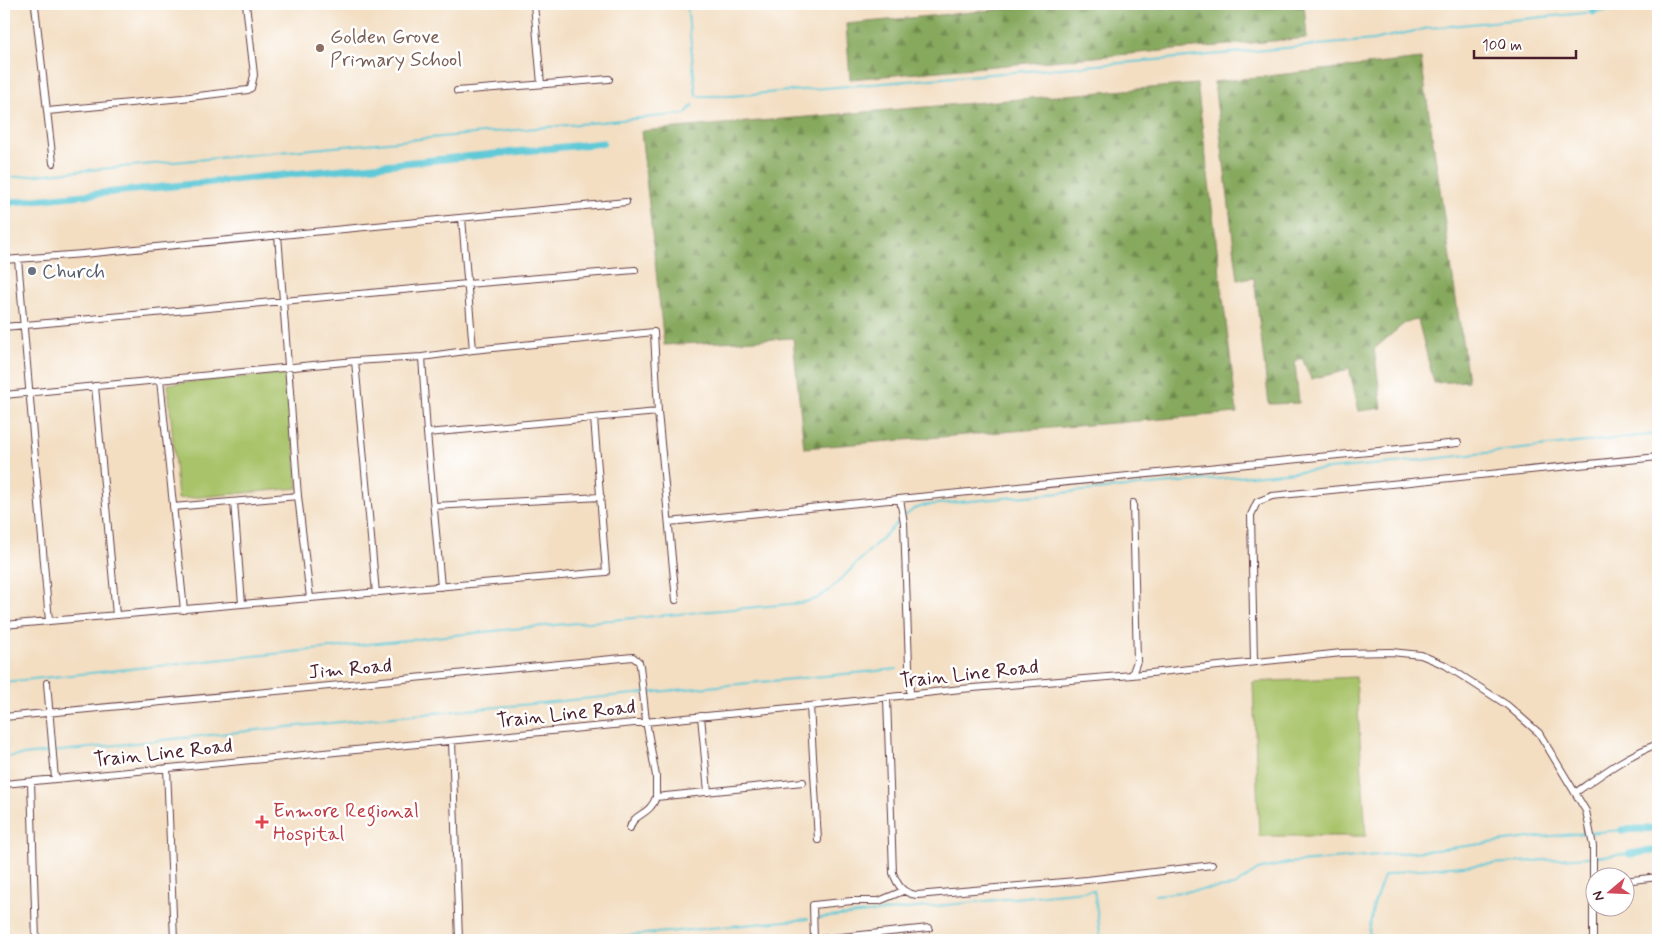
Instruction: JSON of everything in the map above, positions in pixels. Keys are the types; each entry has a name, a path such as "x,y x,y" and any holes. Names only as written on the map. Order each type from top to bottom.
{"street":[{"path":"48,110 208,96 243,92 251,88 254,75 246,4"},
{"path":"534,4 541,84"},
{"path":"35,6 53,163"},
{"path":"457,91 609,78"},
{"path":"4,260 626,202"},
{"path":"462,218 473,350"},
{"path":"278,235 298,496 310,598"},
{"path":"18,258 50,621"},
{"path":"4,327 635,270"},
{"path":"4,394 355,361 422,357 654,332 658,412 676,600"},
{"path":"422,357 441,587"},
{"path":"355,361 376,592"},
{"path":"160,380 184,610"},
{"path":"95,386 116,616"},
{"path":"427,434 658,412"},
{"path":"4,625 606,572 594,418"},
{"path":"669,522 1458,443"},
{"path":"1254,662 1251,515 1257,502 1272,496 1658,457"},
{"path":"173,508 298,496"},
{"path":"434,506 601,497"},
{"path":"900,499 904,523 910,694"},
{"path":"234,502 242,604"},
{"path":"1132,675 1136,661 1133,503"},
{"name":"Train Line Road","path":"4,784 810,706 910,694 1132,675 1342,653 1391,652 1421,655 1446,665 1507,705 1539,733 1586,811 1593,846 1594,866"},
{"name":"Jim Road","path":"4,717 633,658 639,662 643,701 656,776 656,797"},
{"path":"47,683 55,779"},
{"path":"887,698 894,873 897,884 903,891 917,895 936,894 1087,880 1212,865"},
{"path":"810,706 818,840"},
{"path":"701,716 708,792"},
{"path":"452,741 459,935"},
{"path":"1575,793 1616,764 1658,744"},
{"path":"167,768 174,940"},
{"path":"31,782 36,940"},
{"path":"630,828 635,819 653,806 656,797 804,782"},
{"path":"1634,880 1658,877"},
{"path":"814,940 813,906 852,901 879,901 903,891"},
{"name":"Train Line Road","path":"1593,916 1593,940"},
{"path":"810,940 929,928"}],"green space":[{"path":"1056,4 1304,4 1307,38 850,79 846,24"},
{"path":"1421,59 1468,381 1434,383 1418,320 1406,322 1374,349 1382,408 1359,411 1349,367 1345,371 1311,379 1302,358 1295,363 1299,403 1269,404 1254,278 1238,280 1214,82"},
{"path":"1197,84 1237,413 804,448 793,338 664,345 641,131"},
{"path":"288,373 298,488 178,499 168,384"},
{"path":"1356,677 1366,836 1259,836 1253,682"}],"waterway":[{"path":"687,4 696,96 731,96 1373,40 1429,28 1658,6"},
{"path":"1592,4 1593,12"},
{"path":"4,178 685,114 693,105"},
{"path":"4,203 603,143"},
{"path":"905,516 914,509 927,505 1395,463 1658,434"},
{"path":"4,682 522,628 801,603 816,599 831,589 901,519"},
{"path":"4,757 267,729 897,669"},
{"path":"1622,830 1658,828"},
{"path":"1155,895 1234,886 1258,870 1288,863 1435,850 1529,838 1622,830"},
{"path":"1630,854 1658,850"},
{"path":"1368,940 1373,907 1384,876 1407,870 1630,854"},
{"path":"819,918 1094,890 1101,940"},
{"path":"580,940 808,919"},
{"path":"740,940 810,935"}],"place":[{"name":"Golden Grove Primary School","path":"320,48"},
{"name":"Church","path":"32,271"},
{"name":"Enmore Regional Hospital","path":"262,822"}]}
